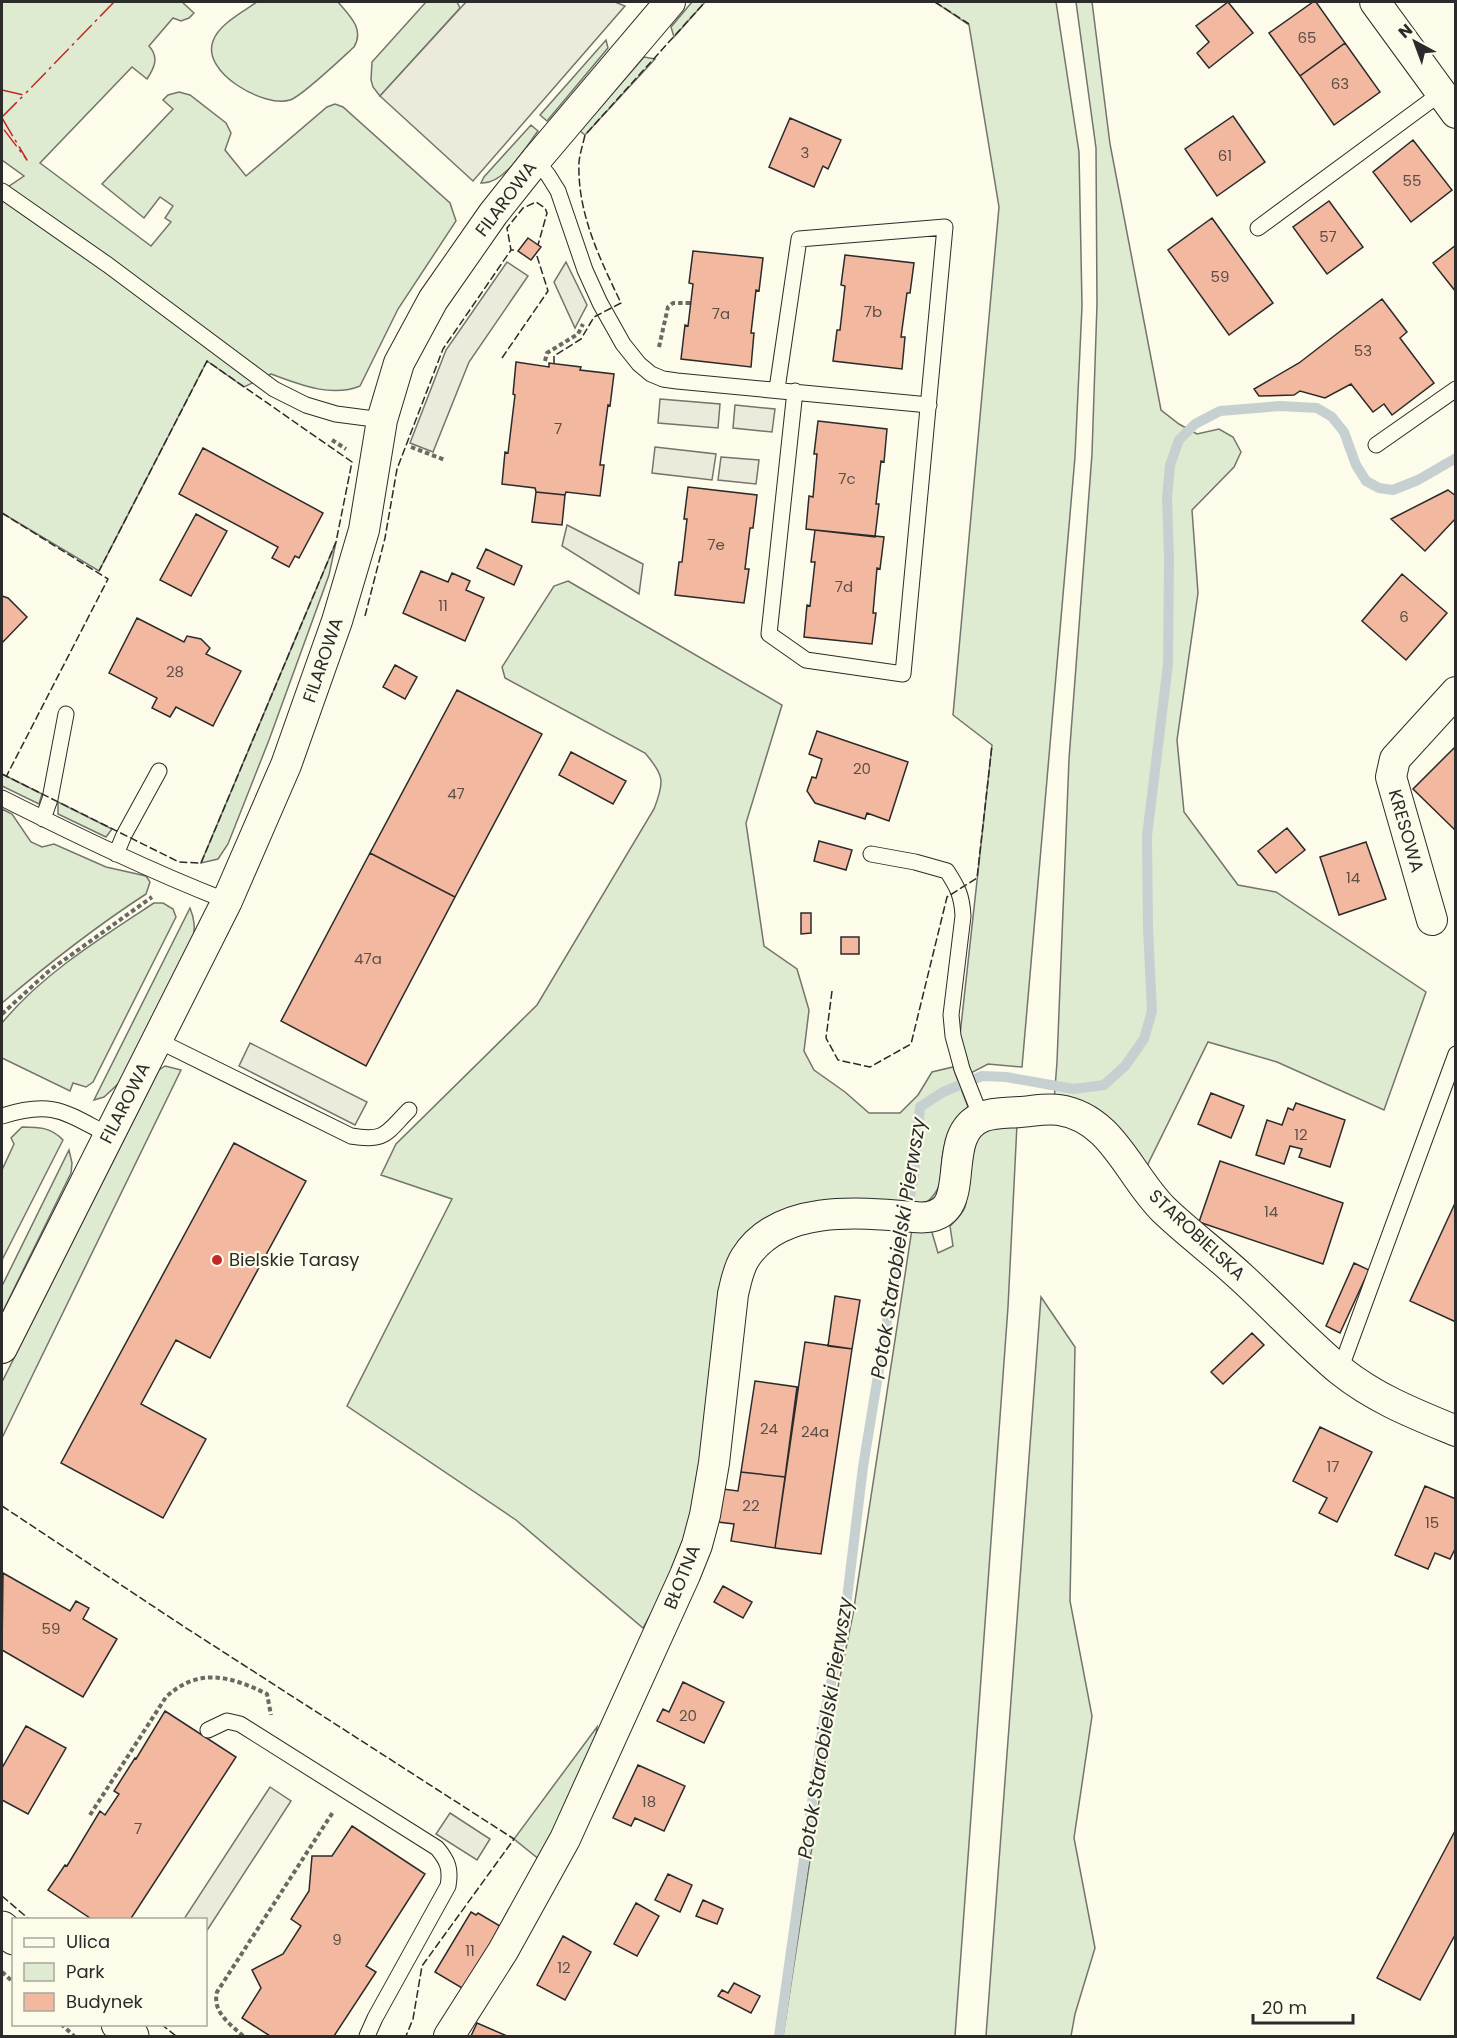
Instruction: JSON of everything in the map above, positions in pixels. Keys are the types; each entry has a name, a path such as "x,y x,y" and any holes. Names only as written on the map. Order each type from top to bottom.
{"street":[{"name":"FILAROWA","path":"2,1348 227,902 286,765 337,621 364,530 381,420 399,363 432,300 493,214 670,2"},
{"path":"1375,2 1448,103"},
{"name":"KRESOWA","path":"1432,920 1391,777 1395,759 1455,692"},
{"name":"STAROBIELSKA","path":"977,1107 997,1113 1057,1110 1074,1114 1093,1125 1123,1154 1163,1208 1239,1275 1340,1370 1387,1401 1455,1431"},
{"name":"BŁOTNA","path":"449,2037 503,1951 565,1839 697,1545 705,1515 714,1462 734,1294 740,1268 746,1257 764,1238 797,1220 822,1215 929,1218 947,1209 951,1201 958,1150 977,1107"},
{"path":"119,2026 132,2037"}],"lane":[{"path":"1258,228 1448,103"},
{"path":"536,160 558,191 585,270 600,303 623,344 639,364 651,374 677,381 929,405"},
{"path":"2,191 108,265 274,389 306,405 336,414 381,420"},
{"path":"777,389 799,239 945,227 903,674 807,660 769,634 795,391"},
{"path":"1376,446 1455,389"},
{"path":"43,819 50,799 66,714"},
{"path":"116,854 159,771"},
{"path":"2,798 116,854 227,902"},
{"path":"871,854 948,871 959,890 963,916 951,1015 953,1036 962,1069 977,1107"},
{"path":"157,1040 351,1136 368,1139 380,1137 409,1110"},
{"path":"1340,1370 1455,1054"},
{"path":"2,1116 21,1110 45,1107 63,1112 109,1135"},
{"path":"208,1730 227,1721 240,1724 437,1848 447,1859 451,1873 448,1886 375,2018 367,2037"}],"path":[{"path":"545,362 547,353 578,334 590,310 600,303"},
{"path":"659,348 668,308 673,303 690,303"},
{"path":"2,1014 50,970 144,901 160,894 173,880"},
{"path":"243,2037 219,2012 216,2005 217,1992 346,1791"},
{"path":"62,2026 74,2037"}],"green space":[{"path":"2,2 182,2 194,13 181,21 173,18 149,46 154,54 155,62 147,79 132,67 40,163 151,246 171,222 165,218 173,206 160,197 144,218 102,184 173,109 163,100 168,95 179,92 190,95 226,123 231,133 225,150 246,176 327,107 335,104 343,107 450,203 456,221 398,309 360,386 338,391 326,390 271,374 244,387 207,361 99,571 2,513 2,191 24,176 2,160"},
{"path":"257,2 338,2 357,28 357,40 354,47 303,92 290,100 266,99 238,86 225,76 216,65 212,53 213,41 220,29"},
{"path":"426,2 457,2 460,8 380,96 371,80 372,62"},
{"path":"692,2 705,2 674,37 671,27"},
{"path":"935,2 1056,2 1079,152 1082,306 1075,457 1022,1067 988,1064 971,1073 960,1035 992,745 953,715 999,207 969,25"},
{"path":"1076,2 1092,2 1110,144 1161,410 1197,434 1219,429 1233,437 1241,452 1234,467 1192,510 1198,593 1177,740 1184,812 1238,885 1276,892 1426,992 1384,1110 1277,1062 1208,1042 1144,1172 1054,1101 1069,759 1092,454 1097,304 1096,148"},
{"path":"606,40 608,48 547,121 540,115"},
{"path":"644,57 655,59 585,135 580,131"},
{"path":"531,125 538,131 513,164 498,178 481,183 484,177"},
{"path":"336,542 329,575 269,740 228,844 218,859 201,863"},
{"path":"568,581 782,705 746,823 764,946 797,969 809,1010 804,1051 814,1070 869,1113 900,1113 918,1095 932,1072 953,1067 968,1107 946,1142 939,1186 930,1200 921,1207 756,1234 708,1463 676,1568 643,1628 516,1520 347,1406 452,1199 381,1175 396,1144 537,1005 654,809 660,792 659,773 645,753 505,678 502,667 554,586"},
{"path":"2,774 42,794 39,804 2,786"},
{"path":"58,802 112,829 106,837 58,814"},
{"path":"2,809 12,814 31,842 42,847 54,844 106,867 146,876 150,882 146,894 72,946 2,1003"},
{"path":"154,903 163,903 173,909 176,917 93,1082 86,1087 73,1083 70,1091 2,1058 2,1023 18,1005 73,958"},
{"path":"190,908 194,924 193,940 119,1083 104,1097 94,1100"},
{"path":"165,1066 181,1070 2,1438 2,1382 159,1070"},
{"path":"1017,1124 1008,1307 955,2036 783,2036 832,1716 853,1614 912,1229 931,1229 938,1253 953,1246 950,1226 961,1215 965,1207 969,1153 972,1143 977,1134 985,1128"},
{"path":"22,1127 49,1130 63,1140 2,1260 2,1170 14,1144 11,1138"},
{"path":"69,1150 72,1163 71,1173 2,1313 2,1286"},
{"path":"1041,1297 1075,1347 1070,1601 1092,1716 1074,1838 1095,1948 1075,2014 1071,2036 986,2036"},
{"path":"597,1727 595,1744 545,1864 514,1839"}],"shaded area":[{"path":"466,2 615,2 625,6 473,181 380,96"},
{"path":"507,262 528,276 469,362 433,452 410,443 446,350"},
{"path":"566,262 587,305 575,328 554,282"},
{"path":"660,399 720,404 718,428 658,423"},
{"path":"735,405 775,409 772,432 733,428"},
{"path":"655,447 716,454 712,480 652,473"},
{"path":"721,457 759,460 756,484 718,480"},
{"path":"567,525 643,564 639,594 562,546"},
{"path":"250,1043 367,1102 355,1125 239,1066"},
{"path":"270,1787 291,1801 207,1930 207,1918 185,1918"},
{"path":"450,1813 490,1839 477,1860 436,1834"}],"building":[{"path":"1228,2 1253,33 1209,68 1197,53 1209,42 1196,26"},
{"path":"1316,2 1345,43 1300,76 1269,33"},
{"path":"1345,43 1380,92 1334,125 1300,76"},
{"path":"1233,116 1265,162 1217,196 1185,149"},
{"path":"790,118 841,140 828,169 823,166 814,187 769,167"},
{"path":"1413,140 1452,190 1411,222 1373,172"},
{"path":"1329,201 1363,247 1327,274 1293,227"},
{"path":"1212,218 1273,303 1229,335 1168,250"},
{"path":"528,238 541,247 531,260 518,251"},
{"path":"1456,245 1456,292 1433,263"},
{"path":"693,251 763,258 759,291 756,290 751,333 754,333 751,367 681,359 693,284 689,283"},
{"path":"845,255 914,263 901,337 905,337 902,369 833,361 837,330 840,330 845,286 841,285"},
{"path":"1382,299 1407,332 1400,338 1434,383 1392,415 1384,404 1373,412 1351,384 1325,398 1300,391 1294,395 1259,396 1254,389 1299,363"},
{"path":"516,362 549,367 549,363 614,374 600,465 604,465 600,496 566,492 565,495 536,492 535,488 502,484 515,395 513,394"},
{"path":"818,421 887,429 884,462 881,461 876,504 879,504 875,537 806,529 809,496 813,497 817,454 814,454"},
{"path":"203,448 323,513 299,558 295,556 289,567 272,558 278,547 179,494"},
{"path":"688,487 757,495 745,569 749,569 744,603 675,595 679,562 682,562"},
{"path":"1448,490 1456,496 1456,518 1425,551 1391,519"},
{"path":"536,492 565,495 562,525 532,522"},
{"path":"196,514 227,531 191,596 160,580"},
{"path":"815,530 884,537 880,569 877,568 873,613 876,613 872,644 804,637 815,562 811,562"},
{"path":"486,549 522,566 514,585 477,568"},
{"path":"421,571 448,582 452,573 470,581 466,590 484,598 465,641 403,613"},
{"path":"1402,574 1447,613 1406,660 1362,621"},
{"path":"2,596 8,598 27,617 2,643"},
{"path":"137,618 184,642 187,636 201,639 210,648 206,654 241,671 213,726 176,707 170,717 152,708 157,698 109,673"},
{"path":"395,665 417,677 405,699 383,687"},
{"path":"457,690 542,734 455,897 370,853"},
{"path":"817,731 908,762 889,821 867,813 865,819 815,803 807,791 812,777 816,778 822,759 809,754"},
{"path":"1456,746 1456,831 1413,789"},
{"path":"571,752 626,781 613,804 559,775"},
{"path":"1287,828 1305,850 1276,873 1258,851"},
{"path":"819,841 852,850 846,870 814,861"},
{"path":"1366,842 1386,899 1339,915 1320,857"},
{"path":"370,853 455,897 366,1066 281,1021"},
{"path":"801,913 811,913 811,933 801,934"},
{"path":"841,937 859,937 859,954 841,954"},
{"path":"1211,1093 1244,1106 1231,1138 1198,1124"},
{"path":"1296,1103 1345,1120 1330,1167 1299,1157 1302,1149 1290,1146 1284,1164 1256,1155 1267,1120 1282,1125 1288,1108 1293,1110"},
{"name":"Bielskie Tarasy","path":"234,1143 306,1181 210,1358 176,1340 141,1404 206,1439 163,1518 61,1463"},
{"path":"1220,1161 1343,1203 1323,1264 1199,1222"},
{"path":"1456,1201 1456,1322 1410,1301"},
{"path":"1354,1263 1369,1270 1340,1333 1326,1326"},
{"path":"835,1296 860,1300 852,1349 828,1346"},
{"path":"1252,1333 1264,1345 1223,1384 1211,1372"},
{"path":"805,1342 852,1349 821,1554 775,1548"},
{"path":"755,1381 797,1387 785,1477 741,1472"},
{"path":"1320,1427 1372,1452 1337,1522 1319,1513 1327,1498 1293,1481"},
{"path":"741,1472 785,1477 775,1548 731,1541 734,1524 718,1522 723,1489 738,1491"},
{"path":"1425,1486 1456,1499 1456,1547 1450,1559 1435,1553 1428,1569 1395,1555"},
{"path":"3,1573 70,1611 76,1601 89,1608 83,1619 117,1639 83,1697 2,1650"},
{"path":"723,1586 752,1602 743,1618 714,1602"},
{"path":"683,1682 724,1702 704,1743 657,1721 663,1709 669,1712"},
{"path":"165,1711 236,1757 131,1918 90,1918 48,1890 65,1865 67,1866 100,1811 105,1815 119,1794 114,1791"},
{"path":"26,1726 66,1748 28,1814 2,1800 2,1768"},
{"path":"638,1765 685,1786 664,1831 635,1818 631,1826 613,1818"},
{"path":"352,1826 425,1874 366,1966 376,1972 334,2036 270,2036 242,2018 261,1988 252,1970 283,1954 301,1926 291,1919 309,1891 312,1856 332,1856"},
{"path":"1456,1829 1456,1933 1420,2000 1377,1978"},
{"path":"668,1874 692,1885 680,1912 655,1900"},
{"path":"703,1900 723,1909 717,1924 696,1916"},
{"path":"636,1903 659,1916 637,1956 614,1944"},
{"path":"471,1912 476,1915 478,1913 505,1929 467,1991 435,1972"},
{"path":"563,1936 591,1952 565,2000 537,1985"},
{"path":"734,1983 760,1996 751,2013 718,1996 722,1990 728,1993"},
{"path":"477,2023 507,2036 471,2036"}],"waterway":[{"name":"Potok Starobielski Pierwszy","path":"779,2036 824,1718 845,1615 863,1467 891,1296 914,1176 920,1107 943,1092 982,1076 1006,1077 1074,1089 1104,1085 1125,1066 1144,1039 1152,1011 1147,836 1168,664 1167,498 1170,465 1179,440 1195,424 1220,411 1280,406 1317,408 1332,417 1344,432 1356,465 1366,481 1379,488 1393,490 1418,480 1456,458"}],"fence":[{"path":"554,364 554,356 581,339 594,317 621,303 591,235 582,199 579,162 585,135 705,2"},
{"path":"935,2 969,24"},
{"path":"514,250 511,250 507,228 523,208 536,202 545,208 547,213 538,245"},
{"path":"365,616 385,538 397,469 443,349 511,250"},
{"path":"502,358 548,291 536,253"},
{"path":"2,774 179,862 201,863 336,542 352,462 207,361 99,571"},
{"path":"2,513 108,579 6,777"},
{"path":"832,991 826,1038 838,1060 870,1067 911,1044 947,897 977,878 992,745"},
{"path":"2,1506 183,1626 514,1839 422,1966 413,2019 406,2036"},
{"path":"2,1896 28,1918"},
{"path":"164,2026 176,2036"}],"power":[{"path":"2,90 24,95 114,2"},
{"path":"2,117 24,95"},
{"path":"2,118 27,160 2,127"}],"place":[{"name":"Bielskie Tarasy","path":"217,1260"}]}
